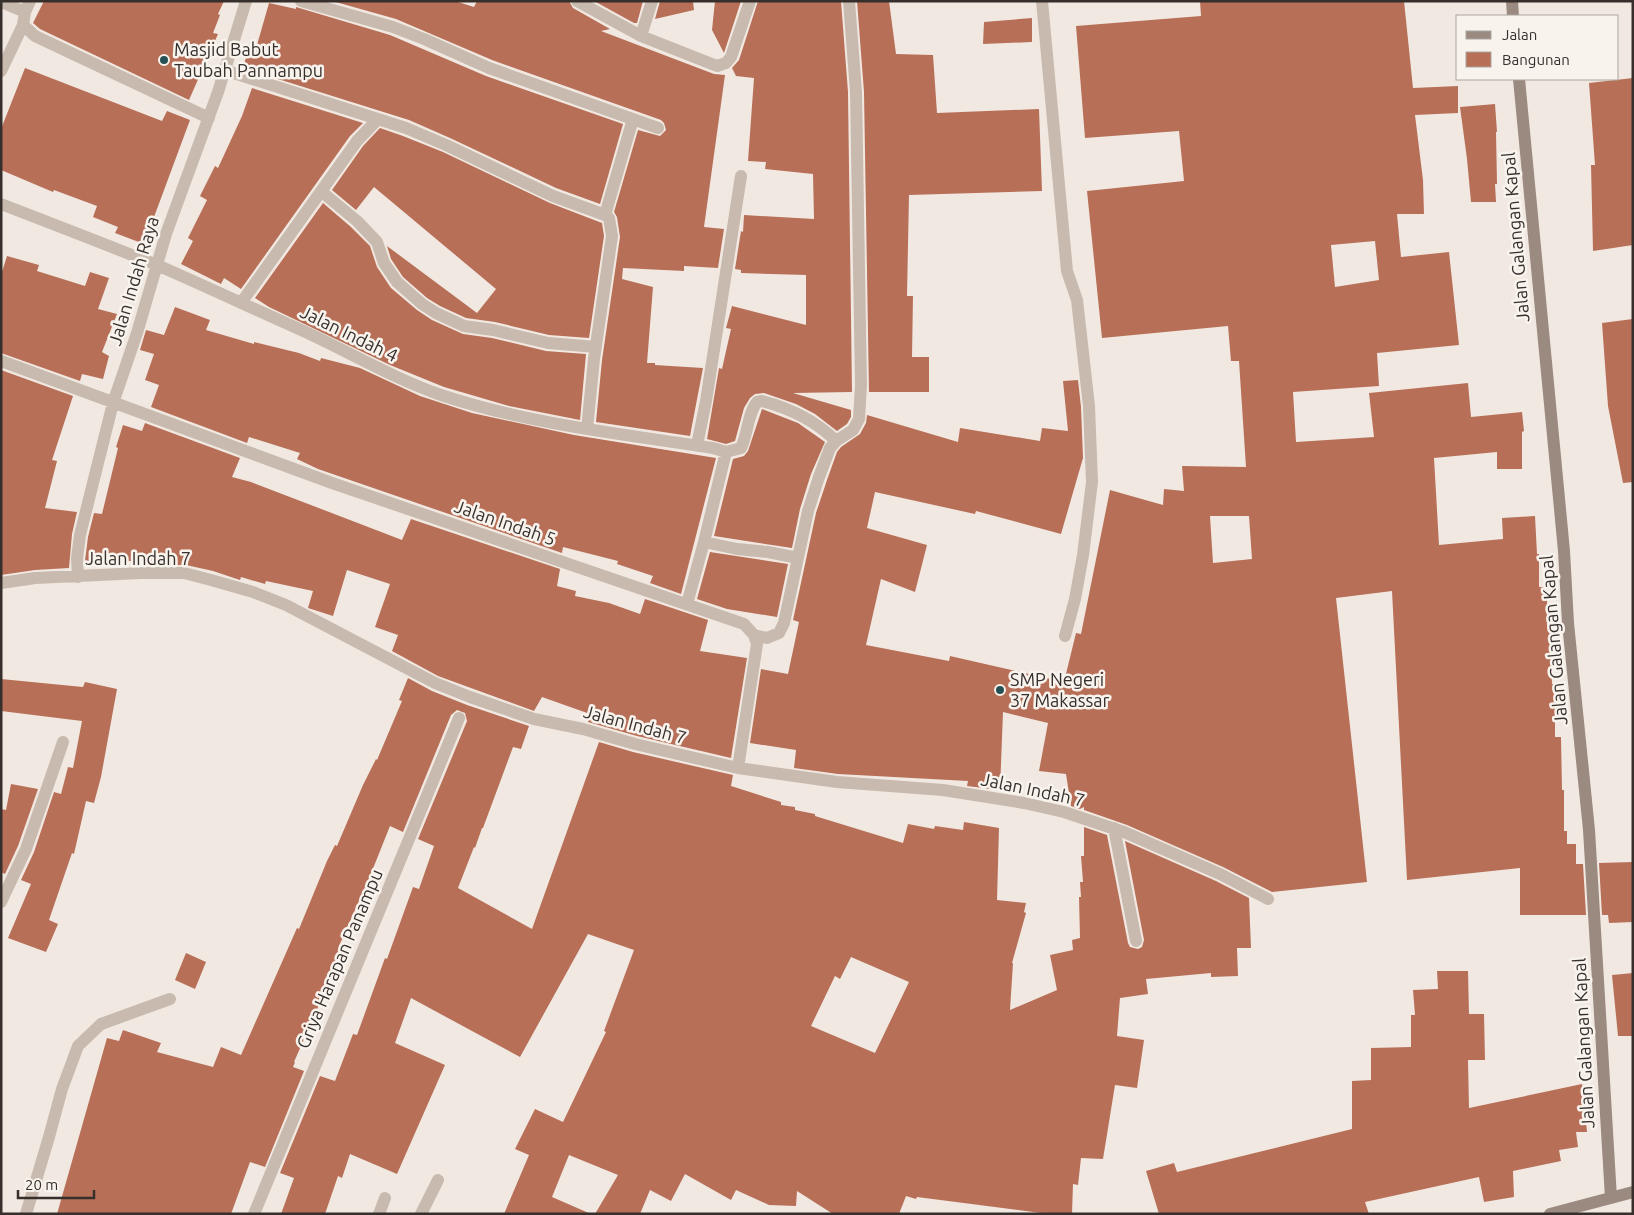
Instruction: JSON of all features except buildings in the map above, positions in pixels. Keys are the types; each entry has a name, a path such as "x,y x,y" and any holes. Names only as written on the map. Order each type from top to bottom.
{"main road":[{"path":"1512,1 1514,15"},
{"name":"Jalan Galangan Kapal","path":"1519,80 1564,551 1568,623 1590,830 1611,1198"},
{"path":"1550,1214 1633,1192"}],"street":[{"name":"Jalan Indah Raya","path":"78,577 77,558 80,535 114,403 166,234 209,118 246,1"},
{"path":"301,1 392,27 424,39 488,68 658,128"},
{"path":"577,1 641,36 718,66 726,63 731,57 750,1"},
{"path":"641,36 652,1"},
{"path":"738,768 756,644 754,635 767,638 779,633 784,623 808,510 818,477 830,448 836,441 853,430 859,419 862,385 856,92 849,1"},
{"path":"1042,1 1068,271 1077,300 1089,406 1091,451 1092,482 1083,555 1075,599 1065,636"},
{"path":"1,2 28,6 23,26 1,71"},
{"path":"23,26 35,36 209,118"},
{"path":"224,70 406,128 553,196 609,218 612,236 596,347 588,429"},
{"path":"241,303 357,141 378,119"},
{"path":"605,215 633,119"},
{"path":"697,445 706,401 741,176"},
{"path":"322,192 357,221 377,242 384,263 397,282 422,304 436,313 464,326 493,330 548,343 596,347"},
{"name":"Jalan Indah 4","path":"1,204 157,266 331,344 399,378 439,394 513,414 588,429 697,445 726,452"},
{"name":"Jalan Indah 5","path":"1,361 332,483 744,624 754,635"},
{"path":"687,604 726,452 741,448 756,402 762,401 794,412 817,425 836,441"},
{"path":"704,542 798,558"},
{"name":"Jalan Indah 7","path":"1,583 35,578 184,573 253,592 286,605 436,683 470,697 534,718 738,768 837,782 943,790 1015,801 1064,812 1114,828 1220,874 1268,899"},
{"name":"Griya Harapan Panampu","path":"254,1214 459,718"},
{"path":"1,902 26,849 62,742"},
{"path":"1114,828 1136,941"},
{"path":"26,1214 62,1089 78,1046 101,1024 170,999"},
{"path":"421,1214 438,1180"},
{"path":"379,1214 385,1198"}],"place":[{"name":"Masjid Babut Taubah Pannampu","path":"164,60"},
{"name":"SMP Negeri 37 Makassar","path":"1000,690"}]}
